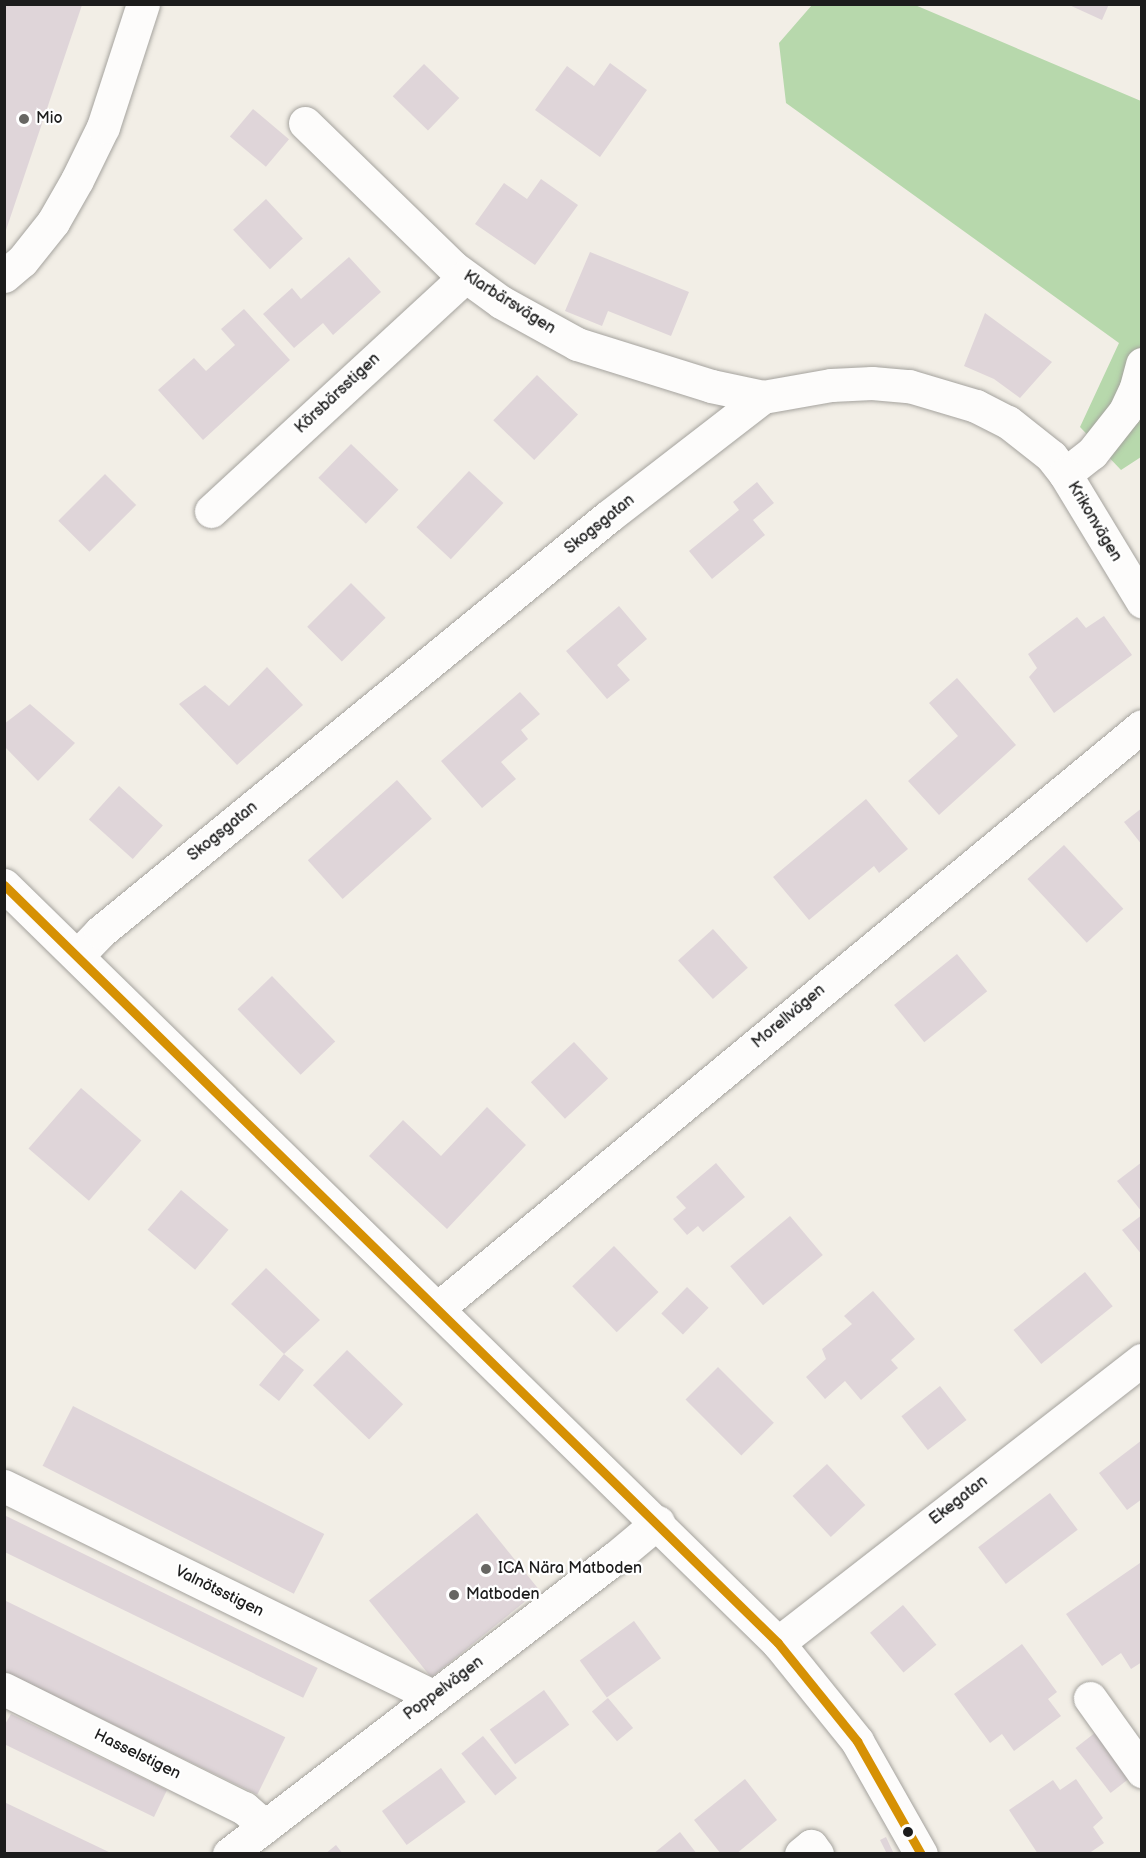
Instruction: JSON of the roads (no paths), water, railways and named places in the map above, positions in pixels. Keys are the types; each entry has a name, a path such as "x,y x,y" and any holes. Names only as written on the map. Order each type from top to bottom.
{"street":[{"path":"4,276 22,261 53,222 77,180 103,127 143,4"},
{"name":"Klarbärsvägen","path":"305,123 465,277 501,302 578,344 711,386 763,397"},
{"name":"Körsbärsstigen","path":"211,511 465,277"},
{"path":"1065,474 1092,453 1125,411 1136,387 1142,364"},
{"name":"Skogsgatan","path":"78,955 100,932 609,516 763,397 813,388 872,383 909,386 943,394 976,406 1008,423 1051,456 1065,474"},
{"name":"Krikonvägen","path":"1065,474 1142,601"},
{"name":"Morellvägen","path":"438,1308 1142,726"},
{"path":"4,885 658,1522 778,1643 857,1741 921,1854"},
{"name":"Ekegatan","path":"778,1643 1142,1360"},
{"name":"Valnötsstigen","path":"4,1486 434,1697"},
{"name":"Poppelvägen","path":"229,1854 615,1558 658,1522"},
{"name":"Hasselstigen","path":"4,1689 244,1808 265,1826"},
{"path":"1090,1698 1142,1772"}],"place":[{"name":"Mio","path":"24,119"},
{"name":"ICA Nära Matboden","path":"486,1569"},
{"name":"Matboden","path":"454,1595"}]}
